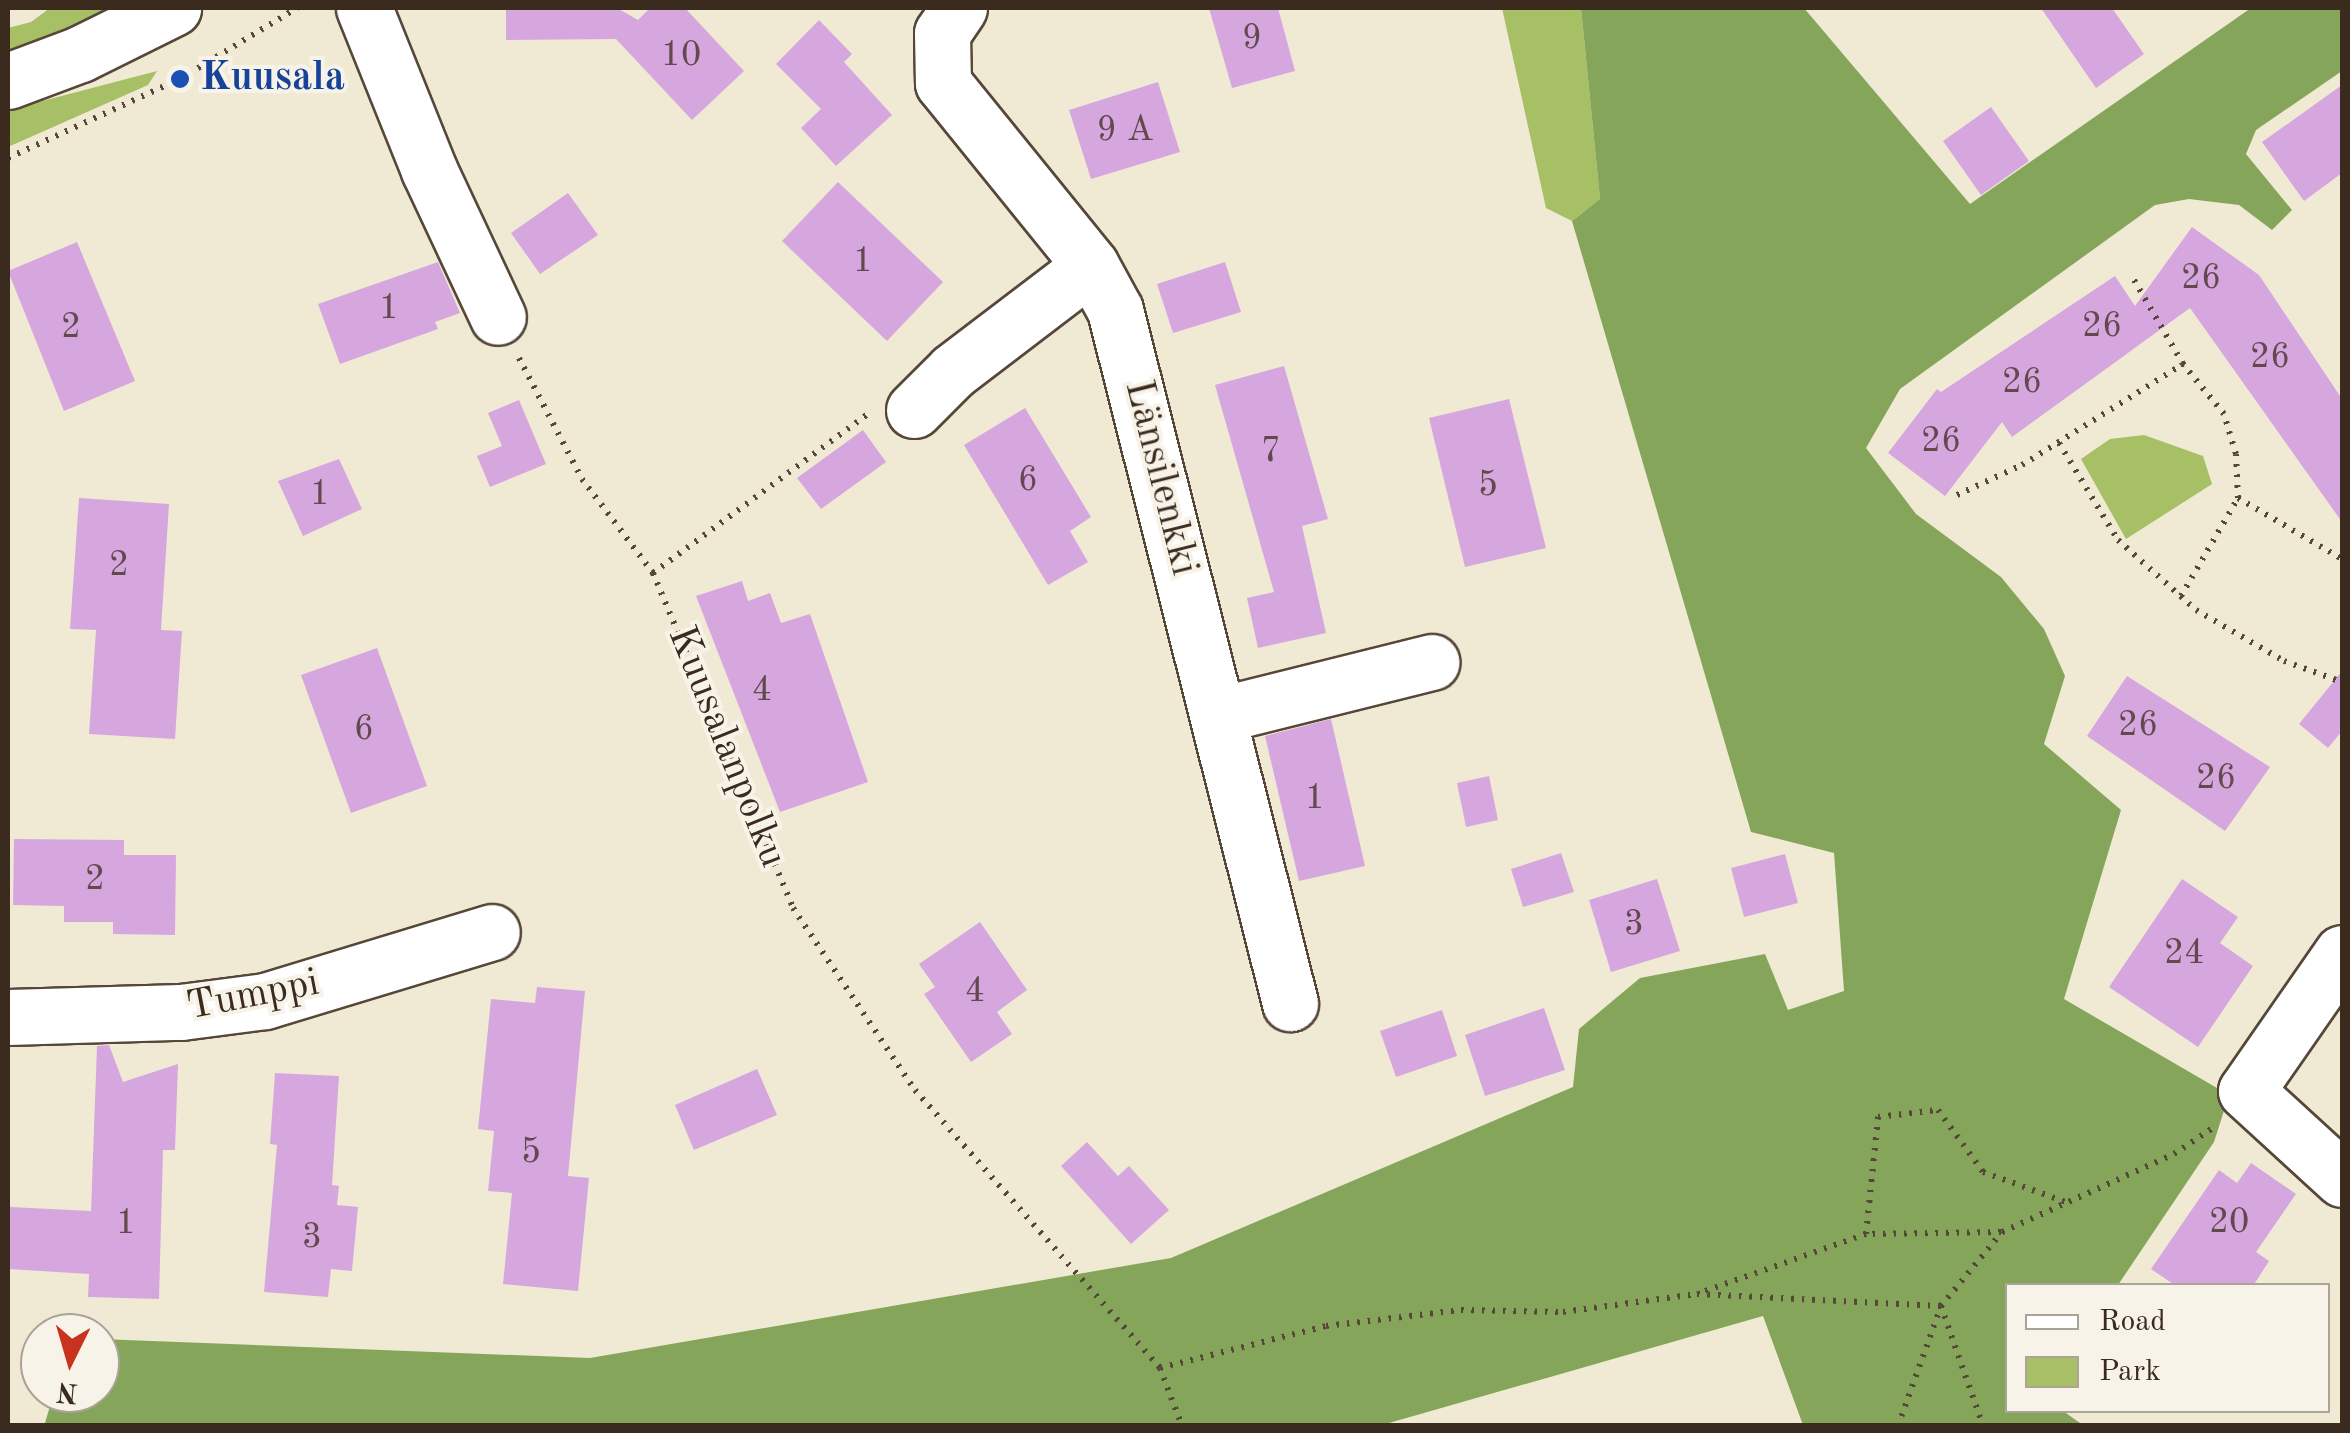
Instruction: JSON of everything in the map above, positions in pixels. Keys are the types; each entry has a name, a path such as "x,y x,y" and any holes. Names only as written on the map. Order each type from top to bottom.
{"street":[{"path":"8,81 80,54 173,8"},
{"path":"364,8 429,170 498,316"},
{"name":"Länsilenkki","path":"959,8 942,33 942,83 1090,266 1126,345 1290,1003"},
{"path":"914,410 952,372 1090,266"},
{"path":"1219,715 1432,662"},
{"name":"Tumppi","path":"8,1016 181,1012 265,1002 492,932"},
{"path":"2342,953 2246,1091 2342,1179"}],"path":[{"path":"8,158 180,79 297,8"},
{"path":"2132,278 2184,364 2224,414 2236,454 2238,498 2182,596"},
{"name":"Kuusalanpolku","path":"498,316 582,478 653,573 792,908 916,1090 1160,1368 1182,1426"},
{"path":"1957,495 2058,443 2184,364"},
{"path":"653,573 862,414 914,410"},
{"path":"2058,443 2118,540 2182,596 2284,661 2342,682"},
{"path":"2238,498 2342,560"},
{"path":"1697,1294 1866,1234 2002,1232 2200,1138 2246,1091"},
{"path":"1866,1234 1878,1118 1938,1110 1982,1172 2067,1202"},
{"path":"1898,1426 1941,1306 2002,1232"},
{"path":"1160,1368 1326,1326 1461,1310 1562,1312 1697,1294 1941,1306"},
{"path":"1941,1306 1983,1426"}],"green space":[{"path":"50,8 130,8 8,58 8,28 31,22"},
{"path":"1502,8 1581,8 1600,199 1572,221 1546,208"},
{"path":"1581,8 1804,8 1970,204 2251,8 2342,8 2342,71 2256,130 2246,154 2292,210 2272,230 2239,205 2189,199 2155,205 1900,389 1866,448 1916,514 2001,577 2044,629 2065,676 2044,744 2121,810 2064,999 2229,1095 2214,1142 2119,1283 2005,1283 2005,1413 2066,1413 2083,1425 1803,1425 1763,1316 1382,1425 44,1426 48,1413 120,1413 120,1340 590,1358 1171,1258 1573,1087 1579,1029 1640,978 1765,954 1788,1010 1844,991 1834,853 1751,832 1572,221 1600,199"},
{"path":"157,71 148,85 8,147 8,110"},
{"path":"2144,435 2203,456 2212,484 2126,539 2081,459 2110,439"}],"building":[{"path":"506,8 617,8 638,20 650,8 685,8 744,71 692,120 616,39 506,40"},
{"path":"1209,8 1278,8 1295,71 1232,88"},
{"path":"2041,8 2112,8 2144,54 2096,88"},
{"path":"819,20 852,54 844,62 892,115 836,166 801,128 821,109 776,64"},
{"path":"1158,82 1180,152 1091,179 1069,110"},
{"path":"2342,85 2342,173 2304,201 2262,142"},
{"path":"1991,107 2029,161 1981,195 1943,141"},
{"path":"838,182 943,282 887,341 782,241"},
{"path":"568,193 598,235 540,274 511,233"},
{"path":"2192,227 2259,275 2342,399 2342,522 2190,308 2012,437 2002,422 1945,496 1888,453 1937,389 1941,392 2115,276 2135,306"},
{"path":"77,242 135,381 64,411 8,271"},
{"path":"438,262 460,313 435,322 438,329 340,364 318,304"},
{"path":"1225,262 1241,312 1173,333 1157,284"},
{"path":"1284,366 1328,519 1302,526 1326,633 1258,648 1247,598 1274,592 1215,385"},
{"path":"1509,399 1546,548 1465,567 1429,418"},
{"path":"519,400 546,464 490,487 477,456 502,446 488,413"},
{"path":"1025,408 1091,517 1070,531 1088,562 1048,585 964,445"},
{"path":"863,430 886,462 821,509 797,478"},
{"path":"339,459 362,509 303,536 278,481"},
{"path":"79,498 169,504 161,630 182,631 175,739 89,734 96,630 70,629"},
{"path":"742,581 748,601 770,593 781,623 810,614 868,782 780,812 696,596"},
{"path":"377,648 427,786 351,813 301,675"},
{"path":"2342,671 2342,731 2328,748 2299,724"},
{"path":"2127,676 2270,767 2225,831 2087,736"},
{"path":"1331,719 1365,866 1299,881 1265,736"},
{"path":"1489,776 1498,820 1466,827 1457,783"},
{"path":"14,839 124,840 124,855 176,855 175,935 113,934 113,922 64,922 64,906 13,905"},
{"path":"1561,853 1574,892 1523,907 1511,869"},
{"path":"1785,854 1798,903 1744,917 1731,868"},
{"path":"1657,879 1680,951 1611,972 1589,900"},
{"path":"2182,879 2238,917 2220,943 2253,966 2198,1047 2109,987"},
{"path":"980,922 1027,990 997,1012 1012,1034 971,1062 924,994 935,987 919,964"},
{"path":"537,987 585,991 568,1176 589,1178 578,1291 503,1284 512,1193 488,1191 494,1131 478,1129 491,999 535,1003"},
{"path":"1544,1008 1565,1070 1485,1096 1465,1035"},
{"path":"1442,1010 1457,1056 1396,1077 1380,1031"},
{"path":"109,1045 123,1082 178,1064 175,1150 163,1150 159,1299 88,1297 89,1274 8,1269 10,1207 91,1211 97,1046"},
{"path":"757,1069 777,1115 694,1150 675,1105"},
{"path":"275,1073 339,1076 332,1185 339,1186 337,1205 358,1207 352,1271 331,1269 328,1297 264,1292 277,1145 270,1144"},
{"path":"1087,1142 1118,1176 1129,1166 1169,1210 1131,1244 1061,1166"},
{"path":"2251,1163 2296,1194 2256,1252 2269,1261 2255,1283 2172,1283 2151,1269 2219,1170 2237,1183"}],"place":[{"name":"Kuusala","path":"180,79"}]}
